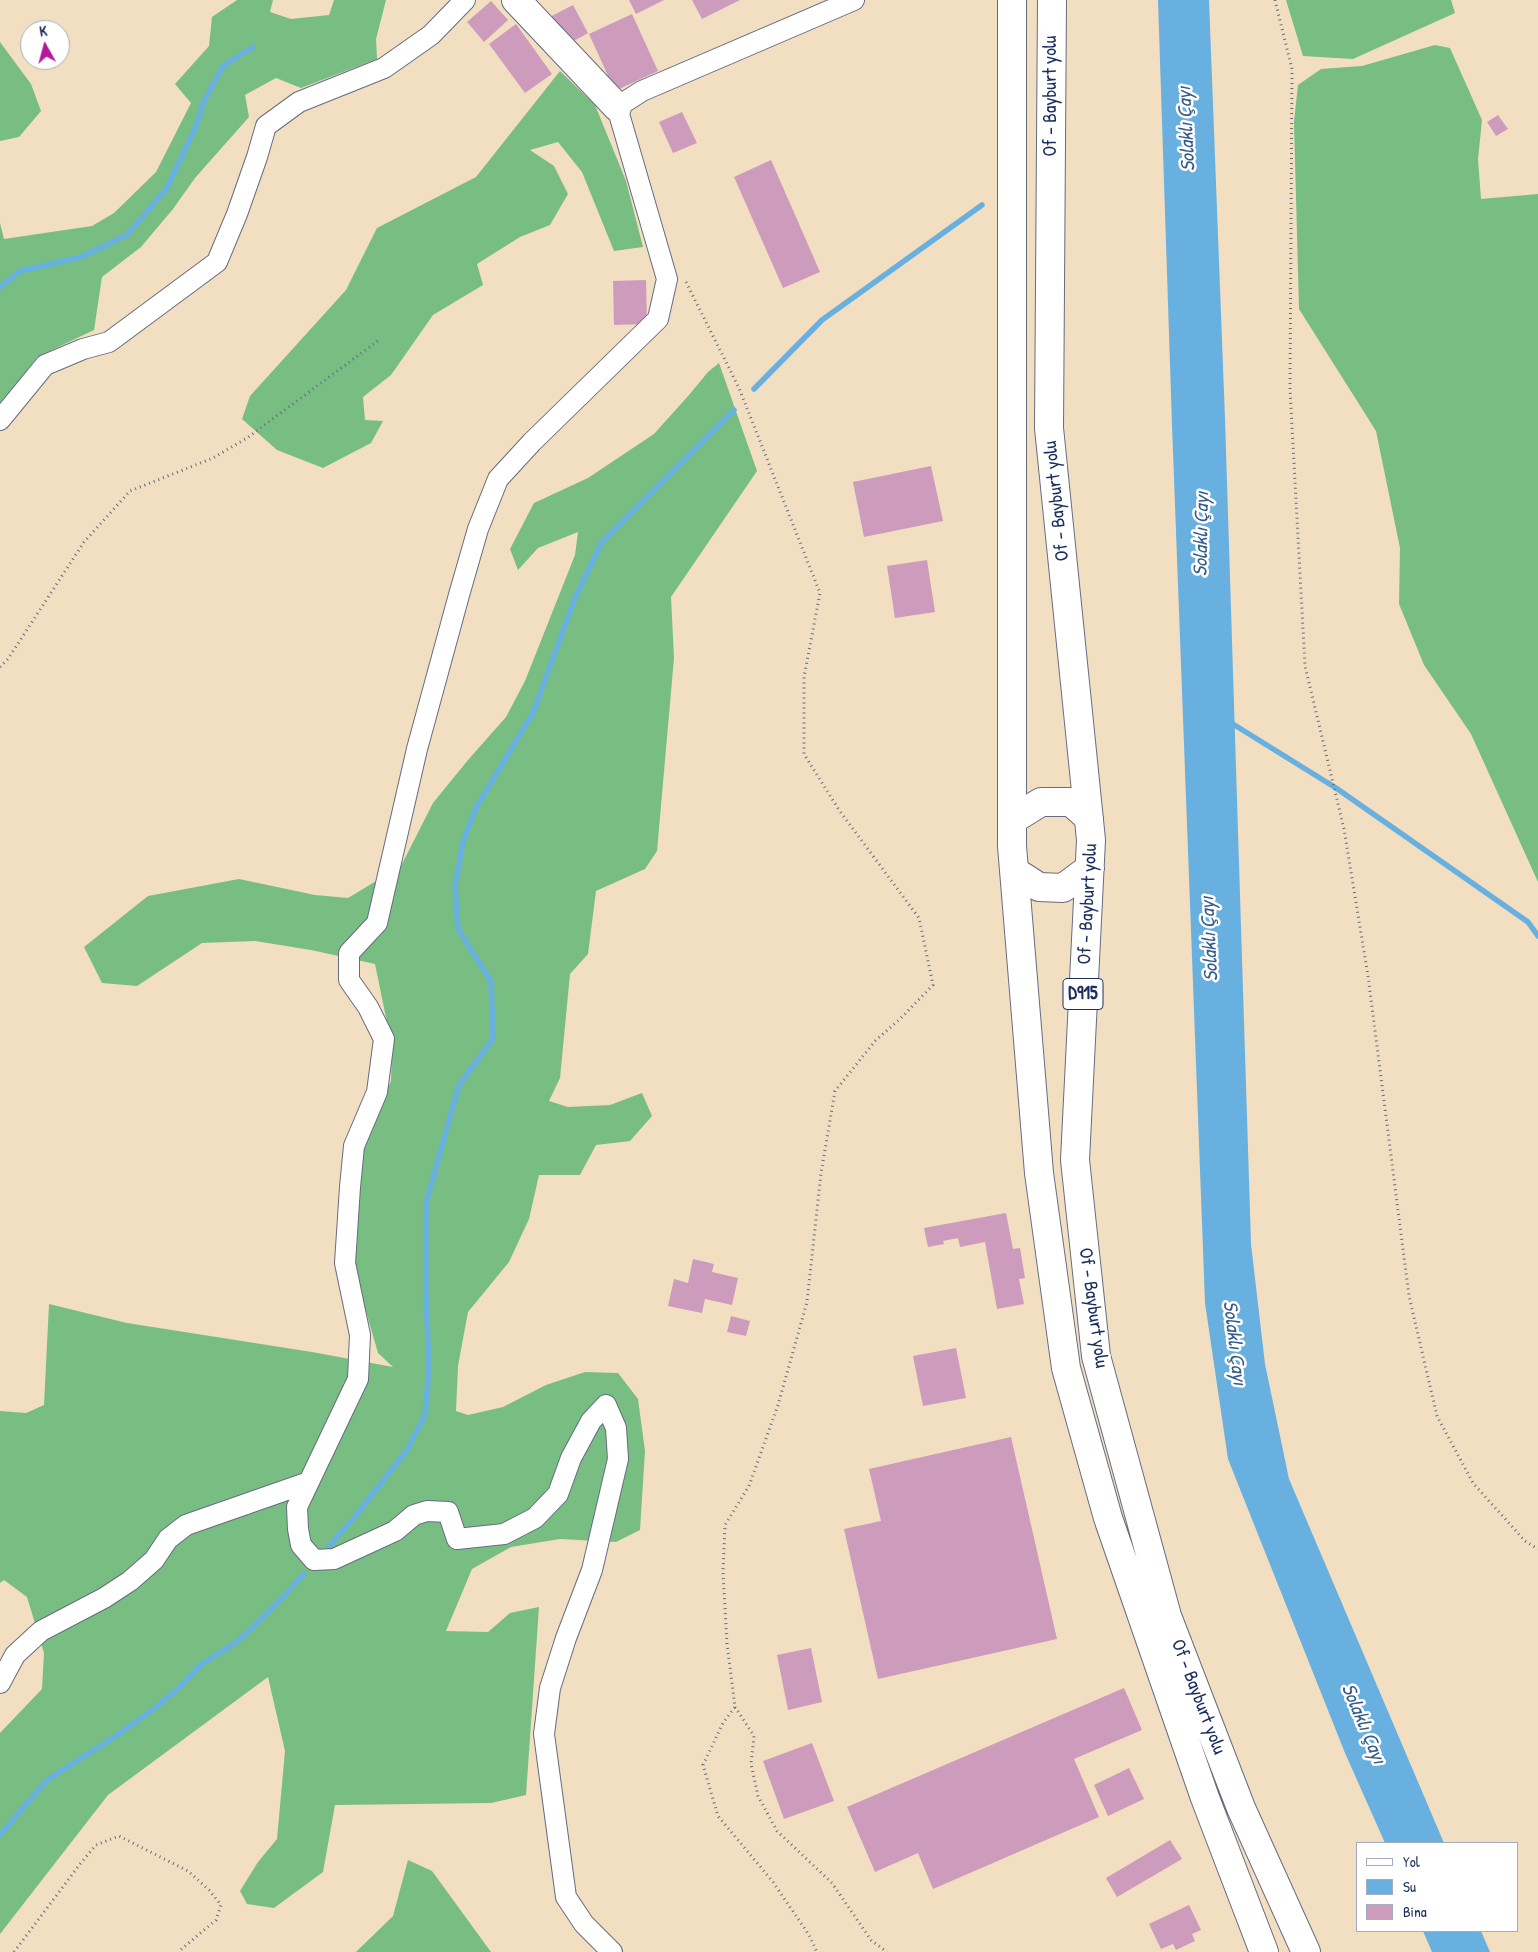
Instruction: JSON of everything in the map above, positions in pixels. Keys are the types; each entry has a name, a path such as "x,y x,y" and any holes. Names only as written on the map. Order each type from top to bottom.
{"main road":[{"path":"516,0 617,107"},
{"name":"Of - Bayburt yolu","path":"1012,0 1012,820 1014,872 1039,1173 1066,1368 1108,1518 1204,1798 1264,1952"},
{"name":"Of - Bayburt yolu","path":"1052,0 1049,428 1091,840 1075,1160 1096,1356 1167,1616 1241,1808 1306,1952"},
{"path":"1012,820 1041,802 1071,802 1089,818"},
{"path":"1014,872 1039,887 1063,888 1090,868"}],"street":[{"path":"0,420 45,365 83,349 109,342 217,262 258,157 266,126 299,102 384,68 431,35 465,0"},
{"path":"612,1952 584,1924 566,1897 544,1734 550,1688 566,1638 592,1570 618,1459 616,1428 606,1405 591,1421 572,1458 558,1494 535,1518 504,1534 457,1539 448,1512 427,1511 414,1515 395,1531 334,1559 314,1560 301,1545 297,1507 358,1379 360,1335 345,1263 350,1196 354,1146 377,1092 384,1039 368,1007 349,980 348,952 377,923 418,748 459,595 478,529 498,479 532,442 658,319 667,279 617,107 642,91 854,0"},
{"path":"0,1683 15,1655 41,1631 104,1598 130,1581 154,1560 168,1539 186,1525 308,1482"}],"path":[{"path":"1275,0 1292,68 1290,388 1305,666 1348,849 1368,976 1409,1296 1437,1416 1473,1483 1525,1541 1538,1549"},
{"path":"683,277 739,388 820,593 804,677 804,754 839,810 919,918 933,985 900,1019 876,1040 835,1091 821,1173 807,1302 778,1405 749,1486 725,1526 724,1572 728,1644 735,1707 754,1736 751,1764 758,1796 777,1831 832,1883 871,1940 886,1952"},
{"path":"0,668 8,659 84,542 130,491 213,458 247,438 380,340"},
{"path":"735,1707 722,1723 703,1764 718,1816 773,1882 809,1935 817,1952"},
{"path":"14,1952 96,1845 119,1836 188,1871 209,1890 221,1905 216,1920 178,1952"}],"green space":[{"path":"237,0 273,0 270,12 291,19 329,15 334,0 386,0 376,39 377,59 301,88 276,78 245,95 249,117 195,178 173,209 141,247 102,277 94,330 37,357 0,405 0,223 4,239 92,226 114,213 156,172 191,103 175,84 209,46 212,17"},
{"path":"1286,0 1451,0 1455,13 1353,59 1303,56"},
{"path":"0,42 31,84 41,111 19,137 0,141"},
{"path":"1435,45 1450,48 1482,120 1478,159 1481,199 1538,194 1538,882 1471,734 1424,665 1399,604 1400,548 1376,431 1299,309 1294,122 1298,85 1321,69 1362,66"},
{"path":"560,71 595,105 626,181 643,247 614,251 582,172 558,142 530,150 554,166 568,194 550,225 520,237 477,264 483,285 433,315 391,375 363,397 365,420 383,421 371,443 323,468 277,450 242,419 250,396 346,290 377,228 476,177"},
{"path":"719,363 757,471 671,597 674,658 657,851 645,869 596,891 588,954 570,974 560,1078 549,1101 568,1107 610,1105 642,1093 652,1116 630,1141 596,1145 580,1175 539,1175 529,1219 509,1262 468,1312 458,1366 456,1411 468,1415 503,1407 546,1385 585,1372 618,1373 638,1399 645,1451 640,1530 616,1542 560,1539 511,1547 472,1569 446,1631 488,1632 510,1613 539,1607 526,1795 491,1803 335,1805 323,1872 274,1908 247,1904 240,1891 258,1862 277,1839 285,1751 268,1677 108,1795 0,1934 0,1733 42,1689 44,1653 27,1597 4,1580 0,1583 0,1411 26,1413 44,1405 49,1304 127,1323 312,1352 393,1367 378,1353 353,1266 358,1183 365,1140 391,1081 392,1047 375,964 311,950 255,941 202,943 137,986 102,983 84,947 148,896 239,879 315,895 348,898 401,866 433,803 506,717 525,681 575,555 578,532 538,548 518,570 510,549 534,503 588,478 654,434 708,372"},
{"path":"408,1860 432,1871 491,1952 356,1952 393,1916"}],"water":[{"name":"Solaklı Çayı","path":"1158,0 1209,0 1225,419 1251,1244 1265,1364 1289,1479 1444,1842 1385,1842 1345,1753 1228,1459 1205,1303"},
{"path":"1423,1932 1481,1932 1490,1952 1432,1952"}],"building":[{"path":"629,0 664,0 636,14"},
{"path":"692,0 740,0 702,19"},
{"path":"491,1 508,20 484,42 467,22"},
{"path":"573,5 588,33 565,46 544,20"},
{"path":"632,14 658,71 615,91 589,34"},
{"path":"516,24 552,74 525,93 489,44"},
{"path":"682,112 697,143 673,153 659,122"},
{"path":"1498,115 1508,129 1496,136 1487,122"},
{"path":"771,160 820,272 783,288 734,177"},
{"path":"646,280 647,324 614,325 613,281"},
{"path":"931,466 943,521 864,537 853,482"},
{"path":"927,560 935,612 895,618 887,566"},
{"path":"1006,1213 1013,1249 1020,1248 1025,1278 1019,1279 1024,1304 997,1309 985,1242 960,1247 958,1238 943,1241 944,1244 928,1247 924,1228"},
{"path":"693,1259 714,1264 712,1272 738,1278 732,1305 705,1299 702,1313 668,1306 674,1279 688,1283"},
{"path":"731,1316 750,1321 746,1336 727,1332"},
{"path":"956,1348 966,1398 923,1406 913,1356"},
{"path":"1011,1437 1057,1639 878,1679 844,1529 881,1521 869,1469"},
{"path":"811,1648 822,1702 788,1710 777,1655"},
{"path":"1124,1688 1142,1730 1074,1759 1099,1817 933,1889 918,1853 875,1872 847,1807"},
{"path":"812,1743 834,1801 784,1819 763,1761"},
{"path":"1129,1768 1144,1799 1108,1816 1094,1785"},
{"path":"1170,1840 1182,1859 1117,1897 1106,1878"},
{"path":"1189,1905 1201,1930 1192,1934 1195,1941 1176,1950 1173,1944 1161,1949 1149,1924"}],"waterway":[{"path":"0,287 20,271 81,257 127,235 167,188 196,126 204,101 223,66 253,47"},
{"path":"754,389 822,320 982,205"},
{"path":"329,1546 353,1519 407,1450 425,1415 429,1369 426,1295 426,1203 459,1085 493,1039 491,981 458,929 455,886 463,841 477,806 533,713 575,598 602,542 734,410"},
{"path":"1228,721 1336,788 1528,922 1538,936"},
{"path":"0,1835 47,1780 151,1711 179,1688 202,1664 238,1641 304,1574"}]}
